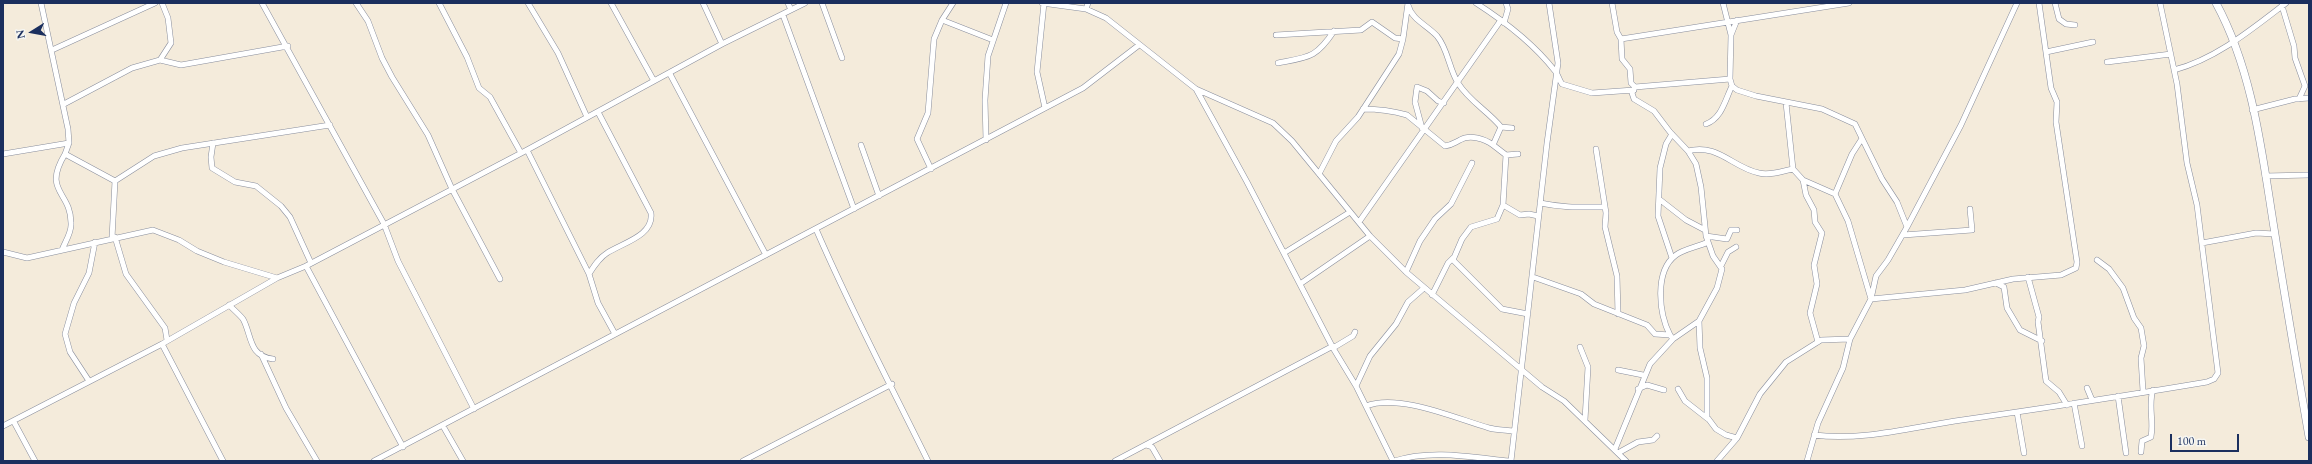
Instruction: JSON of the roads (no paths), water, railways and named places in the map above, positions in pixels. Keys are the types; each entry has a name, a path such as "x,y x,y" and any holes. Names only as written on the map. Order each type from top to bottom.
{"street":[{"path":"52,50 155,3"},
{"path":"160,60 171,43 168,18 162,3"},
{"path":"262,3 288,46 384,224 398,260 474,409"},
{"path":"356,3 368,21 382,58 392,77 428,135 452,189 500,279"},
{"path":"439,3 467,57 479,88 490,97 522,153"},
{"path":"528,3 558,53 588,117"},
{"path":"611,3 654,81"},
{"path":"703,3 722,44"},
{"path":"788,3 791,10"},
{"path":"3,426 14,422 88,381 162,344 277,278 309,264 522,153 654,81 670,74 722,44 806,3"},
{"path":"822,3 842,58"},
{"path":"931,169 917,139 928,113 933,46 942,20 953,3"},
{"path":"986,140 985,100 988,56 1006,3"},
{"path":"1045,108 1037,72 1044,3 1086,9 1106,18 1196,89 1273,123 1292,141 1370,236 1406,272 1521,370 1564,401 1626,461"},
{"path":"1086,9 1088,3"},
{"path":"1476,3 1503,22 1531,45 1556,72 1562,84 1590,93 1730,79"},
{"path":"1359,222 1423,129 1444,103 1503,22 1508,9 1506,3"},
{"path":"1196,89 1333,347 1356,386 1394,461 1410,457 1440,455 1510,461 1533,277 1538,216 1558,53 1549,3"},
{"path":"1612,3 1617,32 1621,39 1622,59 1630,69 1631,83 1635,89 1634,99 1654,111 1688,151 1696,164 1700,178 1706,236 1722,269 1717,288 1705,313 1699,321 1672,337 1643,375 1617,451"},
{"path":"1723,3 1726,21 1731,35"},
{"path":"1621,39 1726,21 1848,3"},
{"path":"1807,461 1814,434 1843,368 1850,339 1871,299 1876,276 1888,260 1903,235 1961,125 2017,3"},
{"path":"1871,299 1965,290 2028,277 2061,275 2071,272 2076,268 2078,262 2056,122 2057,102 2051,88 2039,3"},
{"path":"2055,3 2059,19 2066,24 2075,25"},
{"path":"1814,434 1847,437 2067,405 2143,391 2207,382 2214,379 2218,373 2197,205 2187,163 2174,70 2160,3"},
{"path":"2216,3 2234,42 2252,110 2265,176 2309,437"},
{"path":"43,4 64,104 69,143 55,175 59,193 70,210 72,224 62,250"},
{"path":"1319,174 1336,141 1364,109 1399,54 1403,39 1408,4"},
{"path":"1408,4 1410,12 1437,35 1445,49 1458,83 1472,100 1501,127 1512,128"},
{"path":"2174,70 2196,62 2234,42 2284,4 2294,46 2295,58 2305,86 2299,99"},
{"path":"783,15 854,209"},
{"path":"942,20 993,40"},
{"path":"1737,20 1731,35 1730,79 1732,86 1737,90 1750,94 1786,103 1806,105 1836,114 1857,126 1862,140 1896,202 1907,227"},
{"path":"1276,36 1361,30 1372,22 1395,38 1403,39"},
{"path":"1278,63 1314,55 1327,42 1334,31"},
{"path":"2046,52 2093,42"},
{"path":"374,461 931,169 1093,82 1139,45"},
{"path":"64,104 132,68 160,60 181,65 288,46"},
{"path":"2107,62 2171,54"},
{"path":"670,74 766,255"},
{"path":"1423,129 1415,102 1417,86 1427,91 1438,101 1444,103"},
{"path":"1706,124 1714,121 1725,105 1732,86"},
{"path":"2252,110 2309,98"},
{"path":"1786,103 1792,169 1803,180 1835,194 1848,221 1871,299"},
{"path":"1364,109 1394,110 1401,115 1407,115 1445,146 1454,145 1459,140 1466,138 1486,140 1506,155 1518,154"},
{"path":"589,274 599,260 607,253 629,243 645,230 652,218 651,213 598,112"},
{"path":"115,181 154,156 182,148 330,125"},
{"path":"1493,145 1501,127"},
{"path":"1672,134 1662,157 1658,182 1658,216 1672,258"},
{"path":"1835,194 1852,154 1862,140"},
{"path":"3,154 69,143"},
{"path":"213,143 211,157 212,168 235,182 256,186 281,206 290,217 309,264 403,446"},
{"path":"861,145 879,196"},
{"path":"1596,149 1606,207 1605,228 1617,276 1618,314"},
{"path":"527,150 589,274 598,303 615,334"},
{"path":"1688,151 1712,150 1759,173 1768,174 1792,169"},
{"path":"65,154 115,181"},
{"path":"1432,294 1448,263 1471,227 1497,219 1503,205 1506,155"},
{"path":"1406,272 1420,241 1435,219 1451,204 1472,163"},
{"path":"2265,176 2309,175"},
{"path":"1803,180 1806,195 1814,210 1816,224 1822,233 1814,265 1817,284 1810,313 1818,342"},
{"path":"115,181 113,238 126,274 165,328 167,340"},
{"path":"1659,199 1686,220 1705,230"},
{"path":"1540,203 1571,208 1580,206 1606,207"},
{"path":"1503,205 1520,215 1529,214 1538,216"},
{"path":"1903,235 1972,230 1970,209"},
{"path":"1284,253 1350,212"},
{"path":"816,229 842,290 868,339 875,357 892,384 928,461"},
{"path":"3,252 27,258 153,230 179,240 196,251 224,262 277,278"},
{"path":"1730,250 1727,239 1731,230 1737,230"},
{"path":"2202,243 2256,233 2275,234"},
{"path":"1300,284 1370,236"},
{"path":"1706,236 1727,239"},
{"path":"88,381 70,352 65,334 74,303 89,273 95,242"},
{"path":"1672,337 1663,316 1663,278 1672,258 1679,253 1708,242"},
{"path":"1721,266 1730,250 1736,247"},
{"path":"1453,257 1454,262 1502,309 1528,314"},
{"path":"2097,260 2109,269 2124,288 2134,318 2141,328 2144,346 2141,358 2143,391"},
{"path":"1533,277 1569,288 1581,294 1594,304 1647,325 1655,334 1672,337"},
{"path":"2028,277 2040,317 2038,322 2042,341 2046,381 2059,392 2067,405"},
{"path":"1996,283 2004,287 2007,308 2020,330 2042,341"},
{"path":"1356,386 1370,356 1396,324 1408,302 1424,288"},
{"path":"229,305 243,320 250,342 263,357 273,359"},
{"path":"1699,321 1700,348 1707,378 1708,419"},
{"path":"1115,461 1333,347 1353,336 1354,332"},
{"path":"1717,461 1737,438 1760,394 1781,367 1818,342 1850,339"},
{"path":"162,344 223,461"},
{"path":"1580,347 1588,366 1585,420"},
{"path":"261,354 286,408 318,461"},
{"path":"1618,370 1643,375"},
{"path":"743,461 892,384"},
{"path":"1638,389 1647,385 1664,390"},
{"path":"2087,388 2092,400"},
{"path":"1678,389 1685,401 1708,419 1716,429 1726,435 1737,438"},
{"path":"2141,452 2142,441 2151,437 2151,396 2153,390"},
{"path":"2118,396 2126,453"},
{"path":"1366,406 1377,403 1394,403 1444,412 1491,429 1514,431"},
{"path":"2074,403 2082,446"},
{"path":"2017,412 2024,453"},
{"path":"14,422 35,461"},
{"path":"443,426 462,461"},
{"path":"1617,451 1638,442 1653,440 1657,436"},
{"path":"1152,447 1154,440"},
{"path":"1146,445 1152,447 1160,461"}]}
